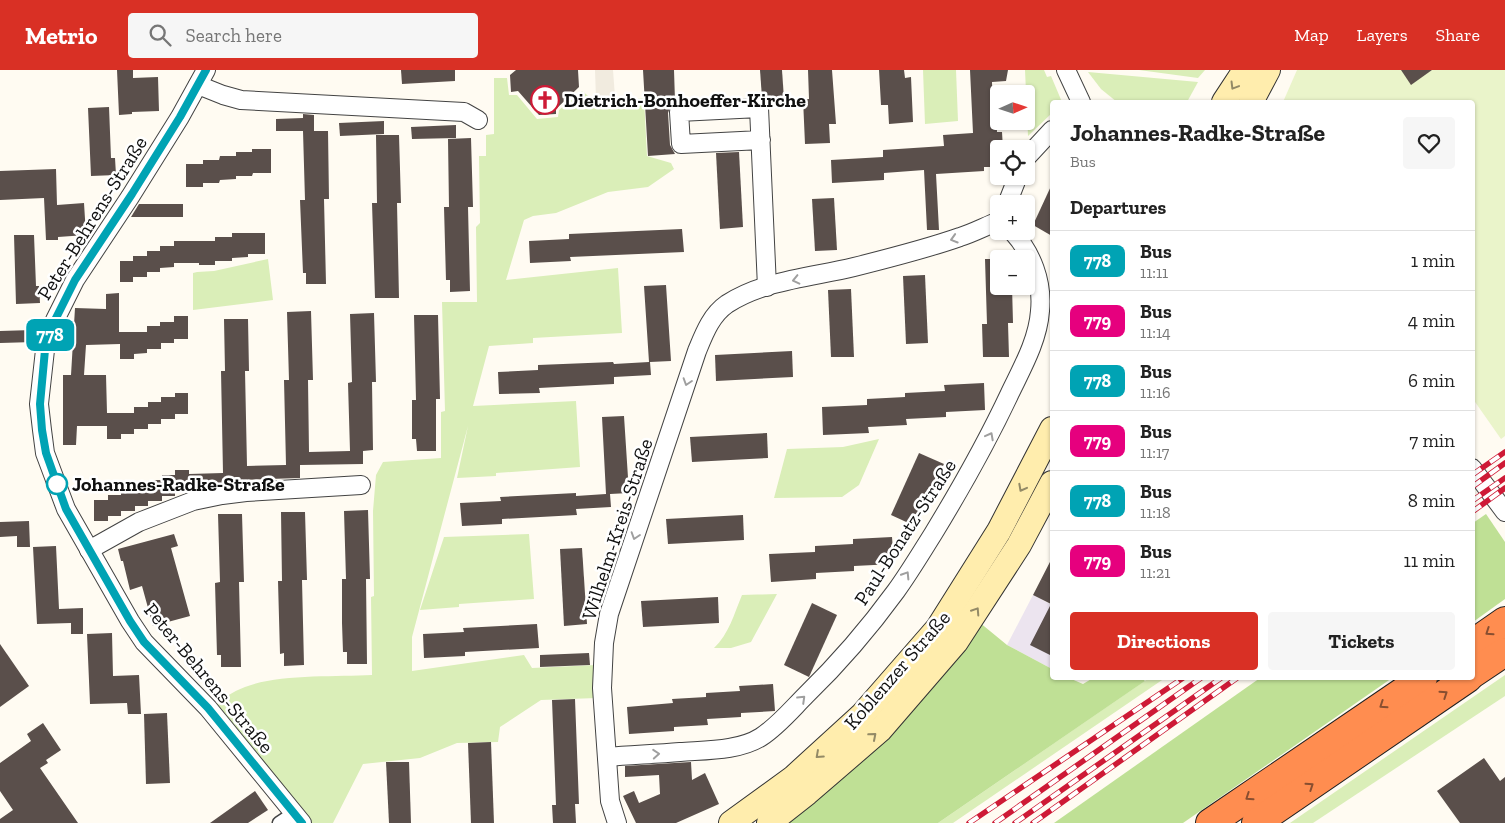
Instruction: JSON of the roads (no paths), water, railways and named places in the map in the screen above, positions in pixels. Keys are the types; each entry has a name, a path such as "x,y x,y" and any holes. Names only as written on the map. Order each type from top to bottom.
{"highway":[{"path":"1475,642 1505,621"},
{"path":"1475,672 1505,652"},
{"path":"1210,823 1420,680"},
{"path":"1256,823 1465,680"}],"main road":[{"path":"1225,100 1245,70"},
{"path":"1252,100 1268,70"},
{"name":"Koblenzer Straße","path":"731,823 793,778 864,714 938,628 999,531 1050,434"},
{"name":"Koblenzer Straße","path":"768,823 807,793 880,730 956,642 1019,545 1050,487"}],"street":[{"path":"1066,70 1079,100"},
{"path":"202,77 224,96 241,100 464,112 478,120"},
{"name":"Peter-Behrens-Straße","path":"202,77 132,194 75,280 55,320 45,350 40,404 46,453 66,509 113,593 144,642 208,708 298,818"},
{"path":"761,140 680,144 679,112 759,108 761,140 768,286"},
{"path":"1035,148 1050,132"},
{"name":"Wilhelm-Kreis-Straße","path":"617,823 610,801 602,688 606,630 697,351 712,319 726,305 768,286 935,245 962,237 990,225"},
{"name":"Paul-Bonatz-Straße","path":"607,757 724,748 748,743 772,729 827,675 869,626 897,590 957,495 991,434 1027,356 1037,327 1041,295 1033,262 1018,240"},
{"path":"1475,472 1505,512"},
{"path":"89,550 139,522 193,501 222,495 253,492 361,485"},
{"path":"279,823 298,818"}],"railway":[{"path":"1475,473 1505,452"},
{"path":"1475,485 1505,463"},
{"path":"1475,499 1505,478"},
{"path":"1475,510 1505,488"},
{"path":"969,823 1180,680"},
{"path":"995,823 1198,680"},
{"path":"1015,823 1218,680"},
{"path":"1033,823 1234,680"}],"place":[{"name":"Dietrich-Bonhoeffer-Kirche","path":"545,100"},
{"name":"Johannes-Radke-Straße","path":"57,484"}]}
